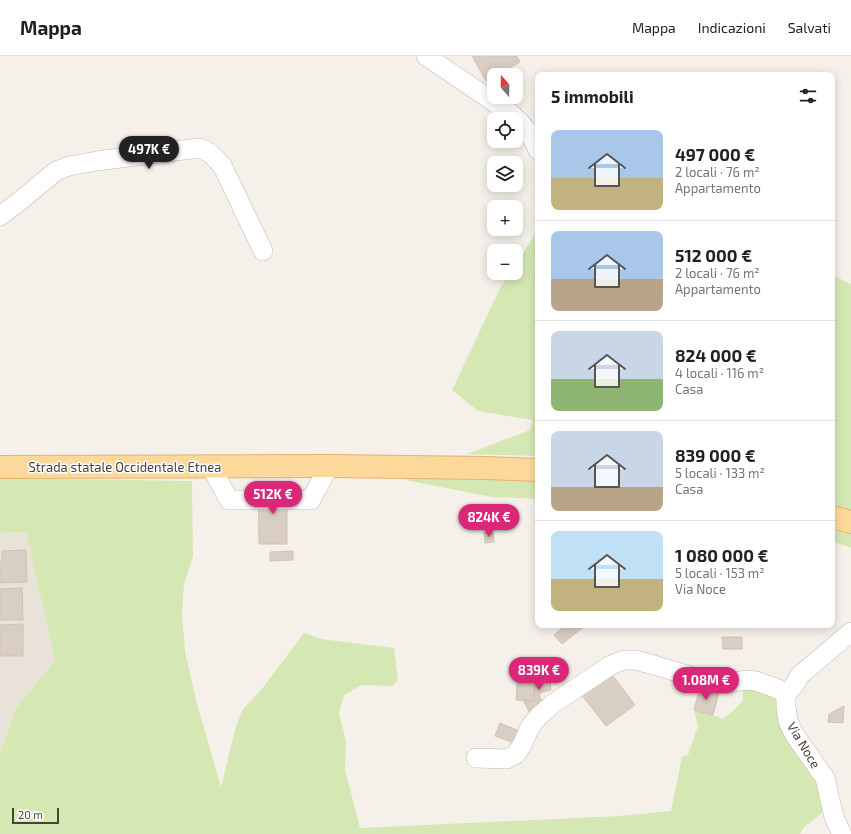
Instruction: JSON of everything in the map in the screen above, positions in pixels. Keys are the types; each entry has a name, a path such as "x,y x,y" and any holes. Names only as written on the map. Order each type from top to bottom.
{"main road":[{"name":"Strada statale Occidentale Etnea","path":"0,467 329,466 535,470"},
{"path":"835,518 851,522"}],"street":[{"path":"426,56 510,113 520,121 535,142"},
{"path":"0,216 56,171 69,166 199,148 210,153 222,165 263,251"},
{"path":"211,466 229,500 311,500 329,466"},
{"path":"476,758 507,759 516,754 522,746 530,727 539,716 554,703 611,665 624,660 635,660 710,682 724,684 745,680 756,681 778,689 786,695 795,684 799,676 851,632"},
{"name":"Via Noce","path":"786,695 788,721 794,734 825,778 834,817 842,834"}],"shaded area":[{"path":"26,532 55,660 16,708 0,753 0,533"}],"green space":[{"path":"535,235 535,456 467,454 530,430 533,420 478,411 452,390 500,288 505,280 523,280 523,253"},
{"path":"835,276 851,284 851,510 835,507"},
{"path":"418,476 535,478 535,499 492,497 405,480"},
{"path":"0,478 192,481 193,556 184,584 182,613 185,651 196,700 221,787 236,726 243,709 261,690 304,633 321,639 394,648 398,680 392,686 362,685 344,695 339,714 346,741 345,770 360,828 619,816 671,811 682,757 688,755 698,726 694,710 723,719 743,700 743,687 777,695 819,781 826,810 804,827 800,834 0,834 0,753 16,708 55,660 26,532 0,533"},
{"path":"835,526 851,529 851,548 835,542"}],"building":[{"path":"472,56 517,56 520,62 509,68 487,68 486,81"},
{"path":"258,486 287,486 287,544 259,544"},
{"path":"493,532 494,542 485,543 484,533"},
{"path":"26,550 27,582 0,583 0,562 2,562 2,551"},
{"path":"293,551 293,560 270,561 270,552"},
{"path":"22,588 23,620 0,620 0,589"},
{"path":"23,624 23,656 0,656 0,625"},
{"path":"562,628 582,628 562,644 554,635"},
{"path":"722,637 742,637 742,649 723,649"},
{"path":"518,665 535,665 534,701 516,700"},
{"path":"610,672 635,705 606,726 581,694"},
{"path":"549,673 551,690 540,693 540,699 546,701 530,713 523,700 534,701 535,675"},
{"path":"700,687 719,692 713,715 694,710"},
{"path":"844,706 843,723 828,722 829,714"},
{"path":"500,723 519,731 514,743 495,736"}]}
